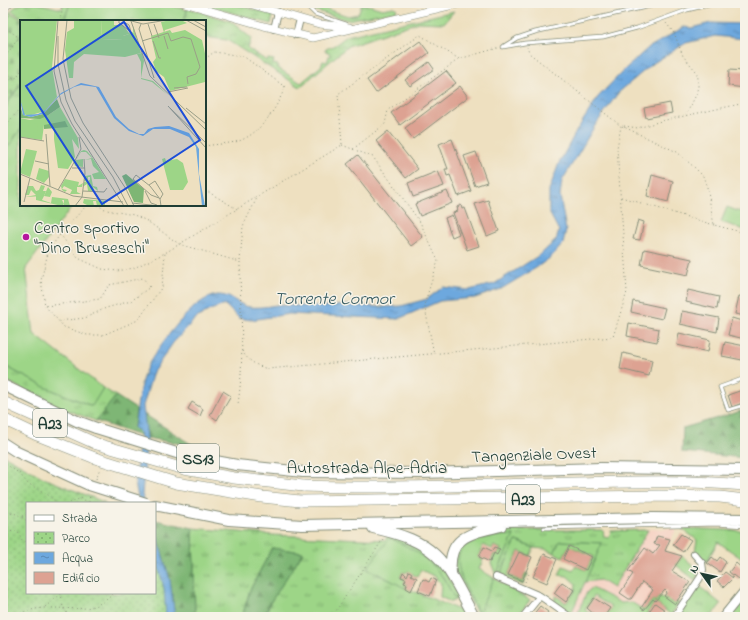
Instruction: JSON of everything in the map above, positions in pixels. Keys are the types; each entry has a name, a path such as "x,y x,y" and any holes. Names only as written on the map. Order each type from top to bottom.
{"highway":[{"name":"Tangenziale Ovest","path":"3,385 77,421 96,428 183,455 237,465 303,472 420,473 601,468 745,470"},
{"name":"Autostrada Alpe-Adria","path":"3,402 97,444 184,469 234,478 303,486 393,487 647,481 708,482 745,485"},
{"name":"Autostrada Alpe-Adria","path":"3,419 37,435 96,458 176,483 262,497 300,501 659,496 720,497 745,500"},
{"path":"3,443 24,455 89,484 143,502"},
{"path":"156,505 228,520 302,525 653,518 745,519"},
{"path":"451,573 451,554 461,539 475,532 519,521"},
{"path":"360,524 407,536 428,547 442,560 451,573 474,617"}],"main road":[{"path":"723,617 745,590"}],"street":[{"path":"184,3 274,29 308,37 321,37 440,6 462,3"},
{"path":"246,3 333,27 356,27"},
{"path":"274,29 278,12"},
{"path":"296,35 300,19"},
{"path":"674,617 702,574 702,563 694,554"},
{"path":"496,577 540,596 570,617"},
{"path":"522,617 540,596"}],"lane":[{"path":"3,12 12,3"},
{"path":"304,3 315,14 356,27"},
{"path":"503,47 517,38 535,32 664,3"},
{"path":"503,47 525,43 604,37 717,3"},
{"path":"745,378 720,387 728,410 745,405"},
{"path":"544,528 717,524 745,526"}],"path":[{"path":"60,3 62,13 60,20"},
{"path":"3,23 10,13"},
{"path":"663,18 674,33 683,56 696,71 698,78 698,87 695,97 686,115"},
{"path":"3,26 19,37 3,60"},
{"path":"342,145 338,94 420,35 459,59"},
{"path":"525,43 529,53 606,112 621,126 677,152 699,172 703,176 707,187 714,225"},
{"path":"352,149 385,124 388,110 459,59 503,47"},
{"path":"206,57 214,52 243,56 285,87 278,105 253,134 239,141 206,146"},
{"path":"3,70 15,79 20,72"},
{"path":"3,89 12,77"},
{"path":"621,126 638,128 686,115 745,103"},
{"path":"3,128 20,109"},
{"path":"242,351 246,358 253,363 268,369 613,337 627,292 617,148 621,126"},
{"path":"342,145 373,157 420,222 438,261 426,299 425,308 434,354"},
{"path":"60,234 78,258 102,269 117,271 134,268 165,253 342,145"},
{"path":"206,191 237,209"},
{"path":"238,404 242,351 240,323 240,262 243,226 258,196"},
{"path":"621,197 745,233"},
{"path":"86,206 60,234 49,249 41,280 45,306 58,321 72,331 87,335 103,335 138,320 162,287 165,253"},
{"path":"99,206 107,210 134,215 146,221 179,244 240,262"},
{"path":"45,306 100,300 109,285 125,281 143,278 150,286 131,301 106,308 85,318 58,321"},
{"path":"3,462 20,474 27,483 47,494 56,502"},
{"path":"72,502 81,498 87,502"},
{"path":"3,512 26,516"},
{"path":"21,516 26,520"},
{"path":"332,617 382,542 385,530"},
{"path":"3,532 18,531 22,540 26,542"},
{"path":"523,588 529,574 526,572"},
{"path":"44,608 60,594"},
{"path":"61,594 63,608 70,617"},
{"path":"9,617 44,608 86,609 97,606 113,594"}],"shaded area":[{"path":"677,528 665,551 682,556 644,610 631,602 622,603 592,588 587,592 576,617 571,614 604,537 609,537 611,531"}],"green space":[{"path":"24,3 37,3 62,9 64,3 70,3 64,20 25,20 11,10"},
{"path":"70,3 163,3 187,10 184,20 64,20"},
{"path":"198,3 230,3 273,15 271,24"},
{"path":"362,3 382,9 394,7 397,9 395,11 347,20 310,9 317,6 348,16 358,14"},
{"path":"188,8 230,21 251,38 248,49 267,61 268,59 274,60 273,64 278,65 278,68 301,83 321,66 323,61 327,62 330,53 325,51 326,49 335,45 347,36 454,11 444,23 418,22 348,46 300,87 227,40 206,37 206,20 184,20"},
{"path":"9,11 22,20 20,20 20,84 3,109 3,20"},
{"path":"20,85 20,130 9,146 3,141 3,109"},
{"name":"Centro sportivo \"Dino Bruseschi\"","path":"20,130 20,206 72,206 26,268 34,334 103,388 92,406 45,387 3,365 3,141 9,146"},
{"path":"745,198 745,230 721,222 727,207 740,212"},
{"path":"3,365 45,387 91,406 103,388 116,396 96,421 49,403 3,379"},
{"path":"116,396 136,409 134,427 138,430 140,436 96,421"},
{"path":"745,410 745,458 682,452 683,428"},
{"path":"144,414 194,446 147,438"},
{"path":"3,455 46,479 104,502 26,502 26,594 156,594 156,559 164,588 166,617 3,617"},
{"path":"156,520 193,528 195,617 175,617 170,580 156,532"},
{"path":"193,528 273,535 385,540 388,536 407,540 439,561 460,598 455,600 443,577 390,538 367,569 406,588 459,610 463,608 467,617 270,617 266,614 270,603 303,552 272,548 250,590 242,617 195,617"},
{"path":"681,528 745,531 745,561 718,542 706,562 695,552 697,540"},
{"path":"509,530 603,530 604,537 609,538 611,531 648,530 613,588 600,580 585,582 601,543 560,541 554,553 545,549 534,548 516,541 499,576 496,575 514,535 470,542 460,575 479,612 494,578 530,600 517,617 479,617 455,572 455,555 469,537"},
{"path":"514,535 496,575 491,563 494,554 498,555 501,549 494,546 492,549 483,545 478,557 483,560 479,569 494,578 479,613 461,575 458,565 459,556 463,548 476,540"},
{"path":"390,538 412,549 437,569 455,600 451,602 440,597 441,583 437,581 436,577 421,570 417,577 408,571 406,573 403,572 400,577 406,579 404,583 407,584 405,588 367,568"},
{"path":"516,541 534,548 530,556 519,551 508,575 522,582 526,573 528,574 523,585 500,575"},
{"path":"560,541 602,543 571,614 554,601 556,596 566,603 575,591 576,584 567,576 559,575 563,566 573,570 575,566 586,570 593,556 569,546 563,557 554,553"},
{"path":"272,548 303,552 270,603 264,617 242,617 250,590"},
{"path":"682,556 700,571 695,580 676,565"},
{"path":"699,586 721,604 711,617 677,617"},
{"path":"592,588 621,603 631,602 644,610 653,600 656,601 659,596 675,604 677,602 679,603 671,615 655,602 647,613 652,617 607,617 605,616 611,607 594,596 585,610 595,617 576,617 587,592"},
{"path":"743,599 745,600 745,617 728,617"}],"water":[{"path":"711,23 745,24 745,39 715,36 686,43 652,64 618,93 594,127 562,181 560,196 566,230 563,244 551,257 536,268 501,289 475,298 440,301 398,319 289,314 251,320 239,318 225,305 210,310 195,319 173,343 153,372 143,406 147,438 142,495 145,502 139,502 135,483 140,436 138,430 134,428 142,380 148,365 160,346 178,323 198,304 209,298 222,295 243,305 254,307 276,305 325,307 343,305 383,307 401,306 427,299 443,287 469,290 494,284 541,254 556,240 559,231 549,212 549,190 559,163 577,130 598,97 648,48 684,27 691,28"},
{"path":"156,532 170,580 175,617 166,617 164,588 156,559"}],"building":[{"path":"420,41 429,53 376,93 367,80"},
{"path":"429,62 434,69 410,86 405,80"},
{"path":"729,70 745,71 745,88 728,86"},
{"path":"446,71 456,83 400,125 391,113"},
{"path":"460,86 468,97 413,139 405,128"},
{"path":"670,103 672,113 646,118 644,108"},
{"path":"388,131 418,169 406,178 376,141"},
{"path":"452,139 471,191 458,196 450,175 447,176 445,169 448,169 439,144"},
{"path":"476,152 487,182 475,186 464,156"},
{"path":"358,155 423,237 411,246 347,164"},
{"path":"438,171 444,186 413,197 408,183"},
{"path":"652,175 673,181 668,202 647,196"},
{"path":"447,191 452,203 420,216 415,204"},
{"path":"488,200 499,231 487,236 475,204"},
{"path":"461,205 462,209 465,208 479,246 467,250 453,213 458,211 457,207"},
{"path":"452,215 459,234 452,237 445,218"},
{"path":"638,220 644,222 640,240 633,239"},
{"path":"644,249 692,259 688,275 641,265"},
{"path":"688,290 719,297 717,309 686,302"},
{"path":"739,296 745,297 745,316 735,314"},
{"path":"633,301 665,308 662,319 631,312"},
{"path":"682,311 719,318 717,332 680,324"},
{"path":"732,318 745,322 745,339 728,335"},
{"path":"629,323 659,329 657,342 627,336"},
{"path":"679,333 710,340 708,352 677,345"},
{"path":"725,342 745,346 742,360 722,356"},
{"path":"623,353 652,360 649,376 620,369"},
{"path":"745,389 745,402 732,407 728,395"},
{"path":"223,391 231,396 217,420 210,415"},
{"path":"192,402 203,409 200,416 188,409"},
{"path":"681,534 691,540 683,552 673,545"},
{"path":"657,536 670,539 665,551 682,556 672,571 690,582 675,604 664,596 667,592 665,590 655,601 653,599 644,610 641,608 653,590 642,582 631,599 620,593 633,574 628,571 645,548 653,554 660,545 654,544"},
{"path":"569,546 592,557 586,570 563,559"},
{"path":"484,547 492,551 494,547 500,549 497,555 494,553 490,562 479,557"},
{"path":"519,552 532,557 522,581 508,575"},
{"path":"544,554 557,559 547,583 533,577"},
{"path":"712,557 717,561 720,557 726,562 720,572 707,563"},
{"path":"736,563 745,571 738,579 729,572"},
{"path":"409,571 412,573 411,575 417,578 411,591 406,588 407,584 404,583 406,579 401,577 403,572 407,576"},
{"path":"725,572 733,578 724,587 717,581"},
{"path":"431,578 436,580 430,596 418,591 423,579 429,582"},
{"path":"562,582 574,590 566,602 554,593"},
{"path":"594,598 610,608 604,617 597,617 587,608"},
{"path":"655,603 665,610 659,617 653,617 648,613"},
{"path":"540,606 548,612 546,615 549,617 532,616"}],"place":[{"name":"Centro sportivo \"Dino Bruseschi\"","path":"26,237"}],"water label":[{"name":"Torrente Cormor","path":"334,298"}]}
